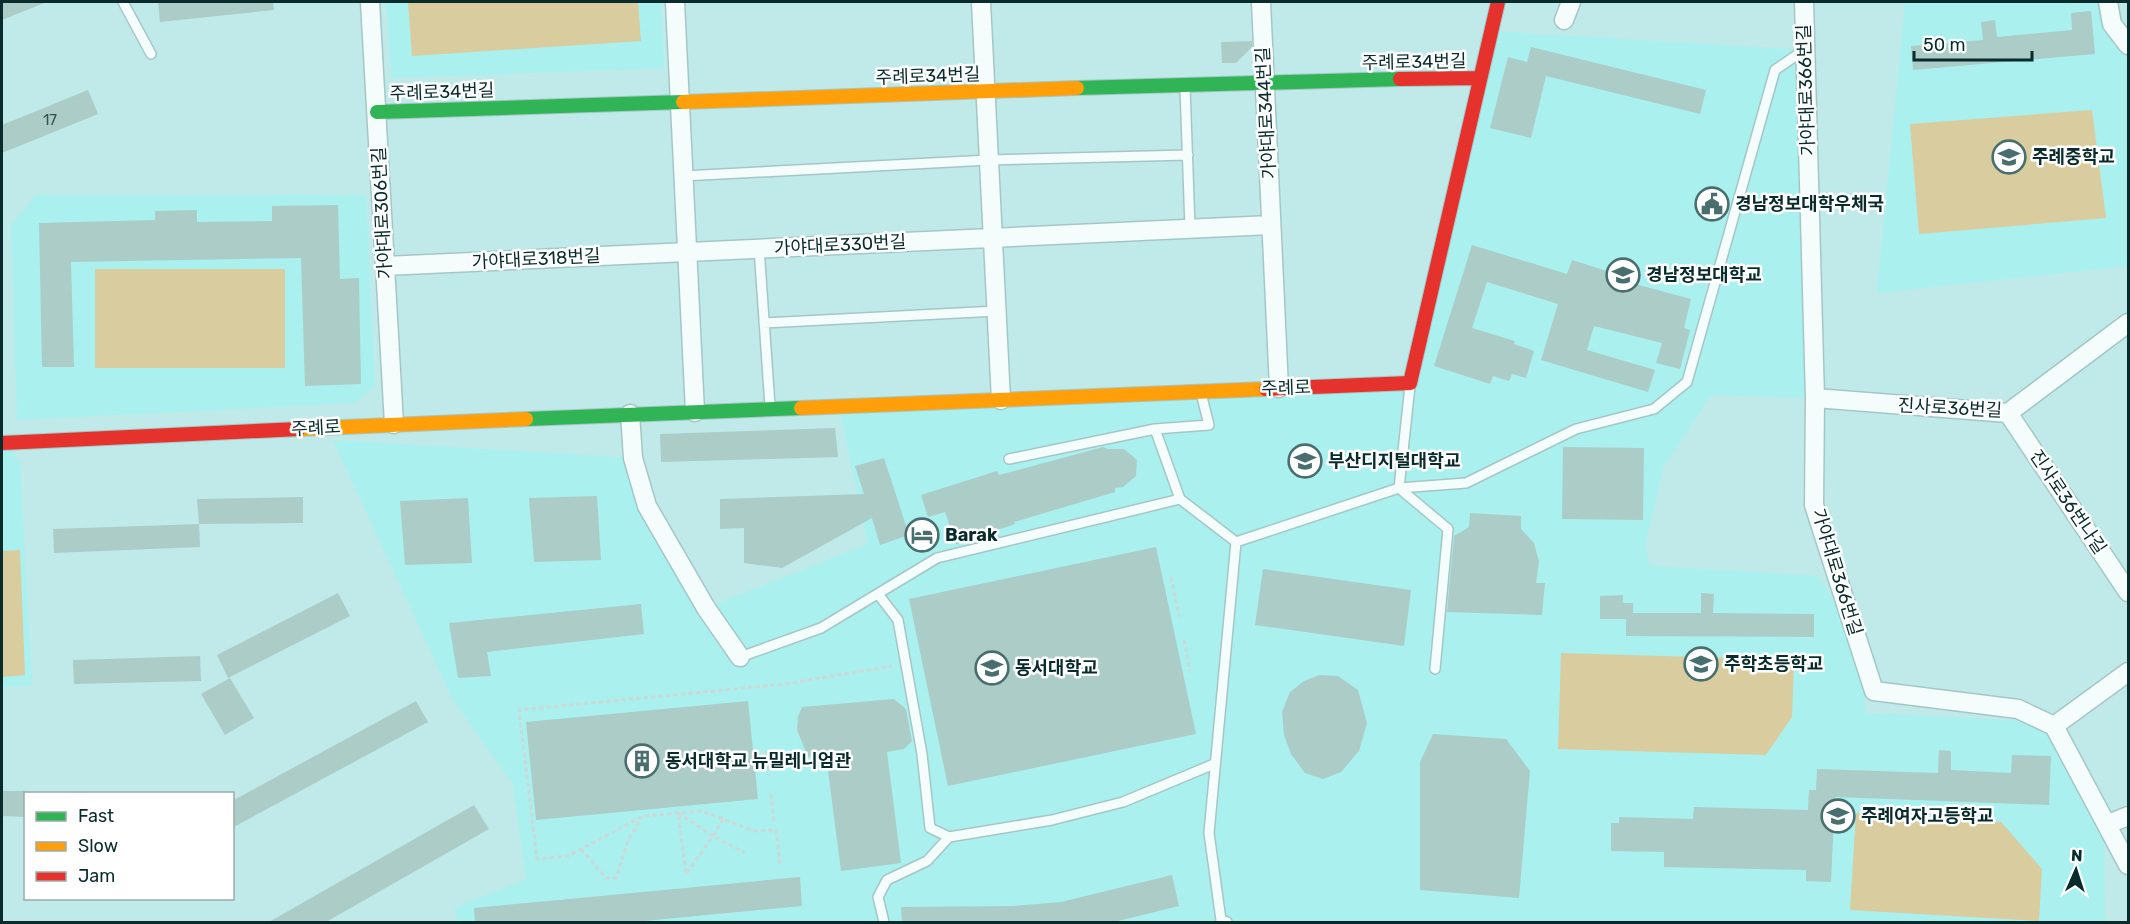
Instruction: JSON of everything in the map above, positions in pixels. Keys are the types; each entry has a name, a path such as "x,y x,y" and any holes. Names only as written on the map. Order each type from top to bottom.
{"street":[{"name":"가야대로306번길","path":"370,2 394,424"},
{"path":"675,2 695,412"},
{"path":"981,2 1001,400"},
{"name":"가야대로344번길","path":"1261,2 1279,388"},
{"path":"1410,383 1498,2"},
{"path":"1564,20 1571,2"},
{"name":"가야대로366번길","path":"1804,2 1815,398 1814,505 1874,691 2018,709 2054,726"},
{"path":"2108,2 2112,24 2128,45"},
{"name":"주례로34번길","path":"377,112 1265,82 1480,78"},
{"path":"993,238 1272,225"},
{"name":"가야대로330번길","path":"687,252 993,238"},
{"name":"가야대로318번길","path":"385,266 687,252"},
{"name":"진사로36번길","path":"1815,398 2008,413 2128,323"},
{"name":"주례로","path":"2,443 394,424 1410,383"},
{"name":"진사로36번나길","path":"2008,413 2128,592"},
{"path":"630,414 633,458 647,506 706,608 740,657"},
{"path":"2128,672 2054,726 2128,865"},
{"path":"2108,824 2128,816"}],"lane":[{"path":"123,2 151,54"},
{"path":"1236,542 1399,488 1466,483 1576,429 1654,410 1687,382 1775,70 1804,50"},
{"path":"1185,85 1190,228"},
{"path":"683,176 989,160 1188,155"},
{"path":"759,248 770,409"},
{"path":"764,323 997,311"},
{"path":"1399,488 1410,383"},
{"path":"1009,459 1155,429 1209,425 1200,392"},
{"path":"1155,429 1180,499 1236,542"},
{"path":"1399,488 1448,530 1435,669"},
{"path":"740,657 821,628 937,558 1180,499"},
{"path":"1227,922 1221,920 1209,833 1236,542"},
{"path":"878,594 898,620 921,754 930,828 949,837 1052,820 1123,802 1214,764"},
{"path":"884,922 878,897 887,880 927,861 949,837"}],"path":[{"path":"1172,577 1179,617"},
{"path":"1184,640 1190,671"},
{"path":"780,864 776,830 755,831 702,811 643,816 568,856 537,859 519,710 785,684 892,666"},
{"path":"766,751 769,776"},
{"path":"771,794 774,821"},
{"path":"678,813 686,874 723,819"},
{"path":"678,813 745,854"},
{"path":"581,849 606,878 616,878 628,840 643,816"}],"shaded area":[{"path":"386,2 661,2 664,68 392,78"},
{"path":"408,2 638,2 641,41 412,56"},
{"name":"주례중학교","path":"1905,2 2099,2 2105,28 2128,48 2128,266 1877,293"},
{"name":"동서대학교","path":"1491,31 1804,50 1815,398 1711,395 1663,468 1645,546 1650,566 1818,576 1838,607 1864,690 1865,713 2027,721 2055,741 2104,839 2105,922 458,922 454,908 526,879 513,785 452,698 333,440 633,458 706,608 868,544 839,406 1410,383"},
{"path":"2092,110 2106,218 1919,234 1910,124"},
{"path":"36,195 366,195 375,386 354,403 17,420 11,225"},
{"path":"95,269 285,269 285,368 95,368"},
{"path":"10,447 20,463 32,685 2,687 2,448"},
{"path":"20,550 25,675 2,677 2,551"},
{"path":"1561,653 1794,660 1792,717 1766,755 1558,749"},
{"path":"1856,813 2001,822 2042,869 2039,921 1850,910"}],"building":[{"path":"2,2 47,2 2,20"},
{"path":"158,2 273,2 274,10 160,22"},
{"path":"2091,11 2095,54 1913,70 1911,46 1983,40 1981,22 1995,20 1997,37 2072,30 2071,13"},
{"path":"1252,41 1252,47 1236,63 1222,63 1221,42"},
{"path":"1531,47 1706,90 1700,114 1546,76 1531,138 1490,128 1508,57 1527,62"},
{"path":"88,90 98,114 2,153 2,125"},
{"path":"338,205 340,279 359,278 361,384 305,386 301,258 71,262 74,367 42,367 39,223 155,220 155,211 197,210 197,222 272,221 272,206"},
{"path":"1472,245 1567,274 1572,260 1610,272 1609,277 1691,299 1684,328 1690,330 1680,369 1656,363 1662,343 1594,326 1587,350 1655,370 1648,392 1541,360 1558,304 1487,282 1472,328 1515,341 1514,344 1534,351 1526,378 1512,374 1509,381 1493,376 1490,384 1434,366"},
{"path":"835,428 838,457 661,462 660,434"},
{"path":"1103,447 1124,449 1137,460 1136,476 1123,487 1115,488 1115,492 1014,522 1015,524 956,544 945,512 928,517 921,495 997,471 999,475"},
{"path":"1563,447 1644,448 1643,520 1562,519"},
{"path":"884,458 909,535 880,545 872,518 782,568 744,563 744,528 720,529 720,499 864,494 855,466"},
{"path":"597,496 601,560 534,562 529,498"},
{"path":"303,497 303,523 199,524 197,499"},
{"path":"468,498 472,563 405,565 400,501"},
{"path":"1470,513 1521,516 1521,529 1534,543 1539,562 1536,583 1545,583 1542,615 1447,612 1454,536 1469,527"},
{"path":"199,524 200,547 54,553 53,529"},
{"path":"1156,547 1196,734 948,786 909,599"},
{"path":"1263,569 1411,590 1404,646 1255,625"},
{"path":"338,593 350,616 228,678 217,655"},
{"path":"1701,593 1714,594 1713,613 1814,614 1814,637 1626,636 1626,619 1600,619 1600,596 1623,595 1623,603 1633,603 1633,613 1701,613"},
{"path":"641,604 644,634 487,652 491,676 458,678 449,623"},
{"path":"200,656 201,681 74,684 73,660"},
{"path":"1319,675 1338,676 1358,690 1367,723 1359,751 1341,772 1323,779 1305,773 1291,754 1284,735 1282,712 1290,692 1304,681"},
{"path":"230,678 254,718 225,735 201,694"},
{"path":"894,699 906,709 912,741 904,749 887,752 901,863 841,871 826,755 808,757 797,730 798,717 802,707"},
{"path":"416,701 428,722 234,827 234,800"},
{"name":"동서대학교 뉴밀레니엄관","path":"748,701 758,799 536,820 526,722"},
{"path":"1433,734 1506,739 1530,771 1519,898 1420,890 1420,762"},
{"path":"1939,750 1951,751 1951,770 2011,773 2012,755 2051,756 2049,805 1835,797 1831,882 1806,881 1806,870 1664,867 1664,852 1611,851 1611,823 1619,823 1619,817 1693,819 1694,807 1808,810 1809,790 1816,790 1817,769 1938,773"},
{"path":"2,791 26,791 24,792 24,817 2,816"},
{"path":"474,805 489,829 326,922 269,922"},
{"path":"1172,875 1179,906 1114,922 902,922 901,907 1013,906 1061,902"},
{"path":"800,877 802,906 634,922 475,922 474,908"}],"traffic: fast":[{"path":"1077,88 1400,79"},
{"path":"377,112 683,102"},
{"path":"526,419 801,408"}],"traffic: slow":[{"path":"683,102 1077,88"},
{"path":"801,408 1266,389"},
{"path":"299,429 526,419"}],"traffic: jam":[{"path":"1266,389 1410,383 1498,2"},
{"path":"1400,79 1480,78"},
{"path":"2,443 299,429"}],"place":[{"name":"주례중학교","path":"2009,157"},
{"name":"경남정보대학우체국","path":"1712,204"},
{"name":"경남정보대학교","path":"1623,275"},
{"name":"부산디지털대학교","path":"1305,461"},
{"name":"Barak","path":"922,535"},
{"name":"주학초등학교","path":"1701,664"},
{"name":"동서대학교","path":"992,668"},
{"name":"동서대학교 뉴밀레니엄관","path":"642,761"},
{"name":"주례여자고등학교","path":"1838,816"}]}
